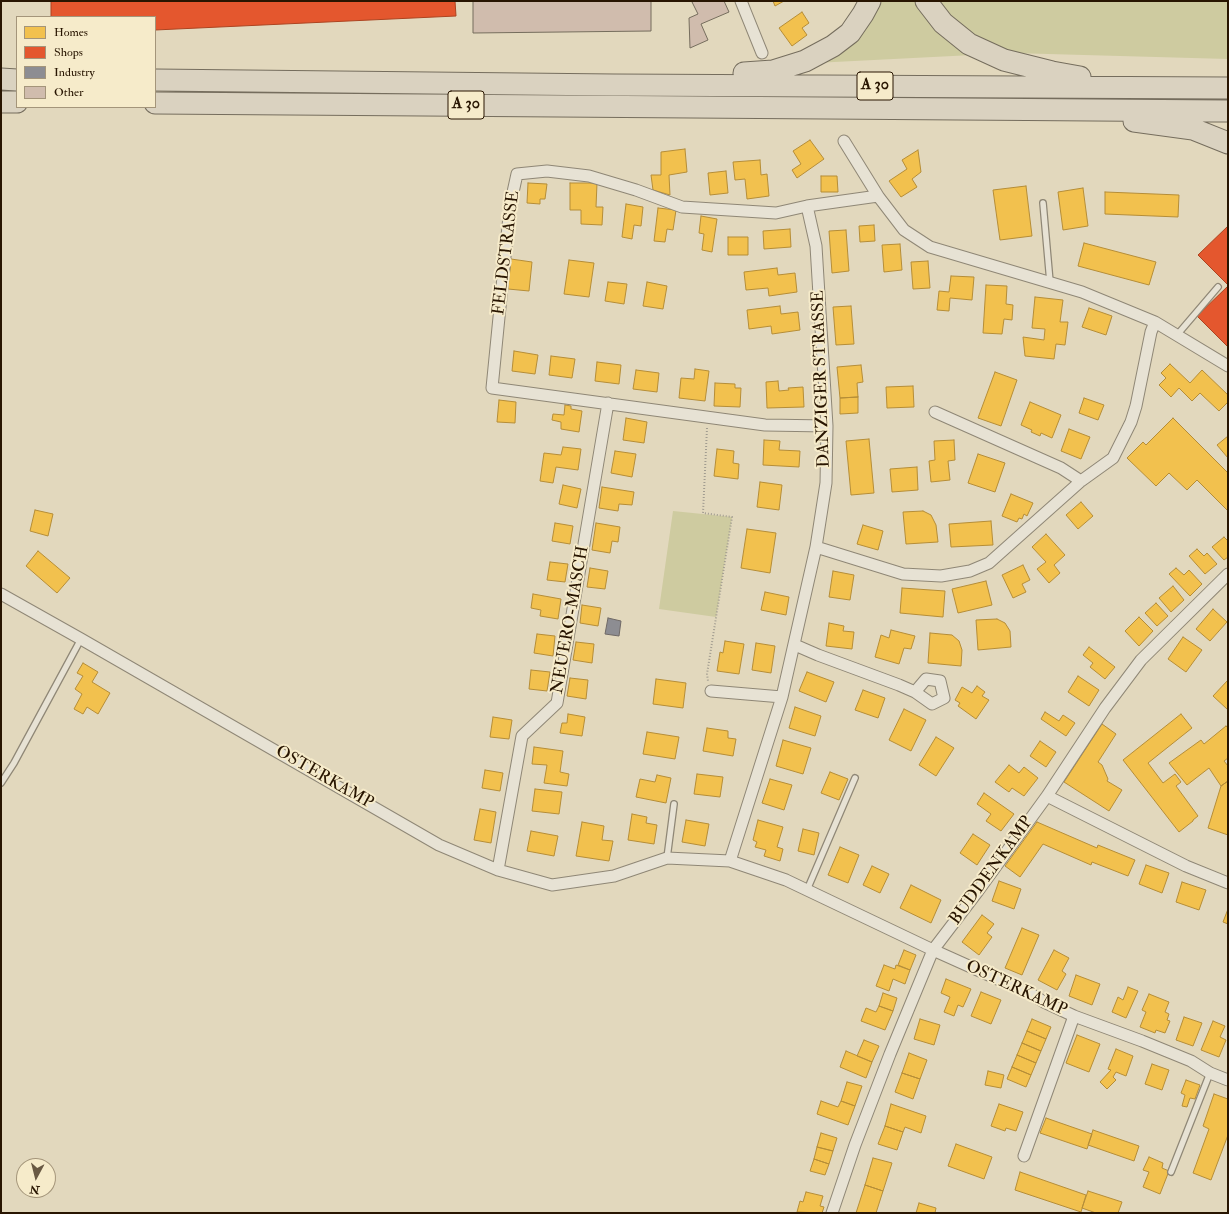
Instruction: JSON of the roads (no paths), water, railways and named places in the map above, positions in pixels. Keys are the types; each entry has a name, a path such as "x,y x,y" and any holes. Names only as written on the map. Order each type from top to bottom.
{"highway":[{"path":"614,85 773,71 805,61 833,46 850,32 870,1"},
{"path":"926,1 943,24 969,44 1004,60 1052,72 1136,87"},
{"path":"1,80 16,80"},
{"name":"A 30","path":"156,80 614,85 1228,88"},
{"path":"1,102 16,102"},
{"name":"A 30","path":"156,103 1228,111"},
{"path":"1041,109 1193,129 1228,143"}],"street":[{"path":"741,1 762,53"},
{"path":"844,141 878,196 904,230 930,247 1082,292 1155,322 1228,366"},
{"name":"FELDSTRASSE","path":"608,403 492,388 510,206 517,174 546,171 589,176 636,190 682,207 776,213 807,206 878,196"},
{"name":"DANZIGER STRASSE","path":"730,861 782,697 816,547 826,483 827,426 816,246 807,206"},
{"path":"816,547 902,574 941,576 970,571 990,563 1082,481 1113,458 1131,422 1136,406 1151,332 1155,322"},
{"path":"608,403 765,424 827,426"},
{"name":"NEUERO-MASCH","path":"498,870 522,736 556,703 608,403"},
{"path":"935,412 1061,468 1082,481"},
{"name":"BUDDENKAMP","path":"832,1213 855,1145 890,1054 933,950 1047,796 1105,708 1141,660 1228,574"},
{"name":"OSTERKAMP","path":"1,594 439,845 498,870 552,885 614,876 667,858 730,861 786,880 933,950 1031,994 1044,1002 1074,1016 1184,1058 1210,1073 1228,1080"},
{"path":"795,644 818,655 915,692"},
{"path":"711,691 782,697"},
{"path":"1047,796 1186,866 1228,883"},
{"path":"1024,1156 1074,1016"}],"lane":[{"path":"1043,203 1050,282"},
{"path":"1177,335 1218,287"},
{"path":"1,783 14,763 81,639"},
{"path":"807,890 855,778"},
{"path":"667,858 674,804"},
{"path":"1171,1172 1210,1073"}]}
